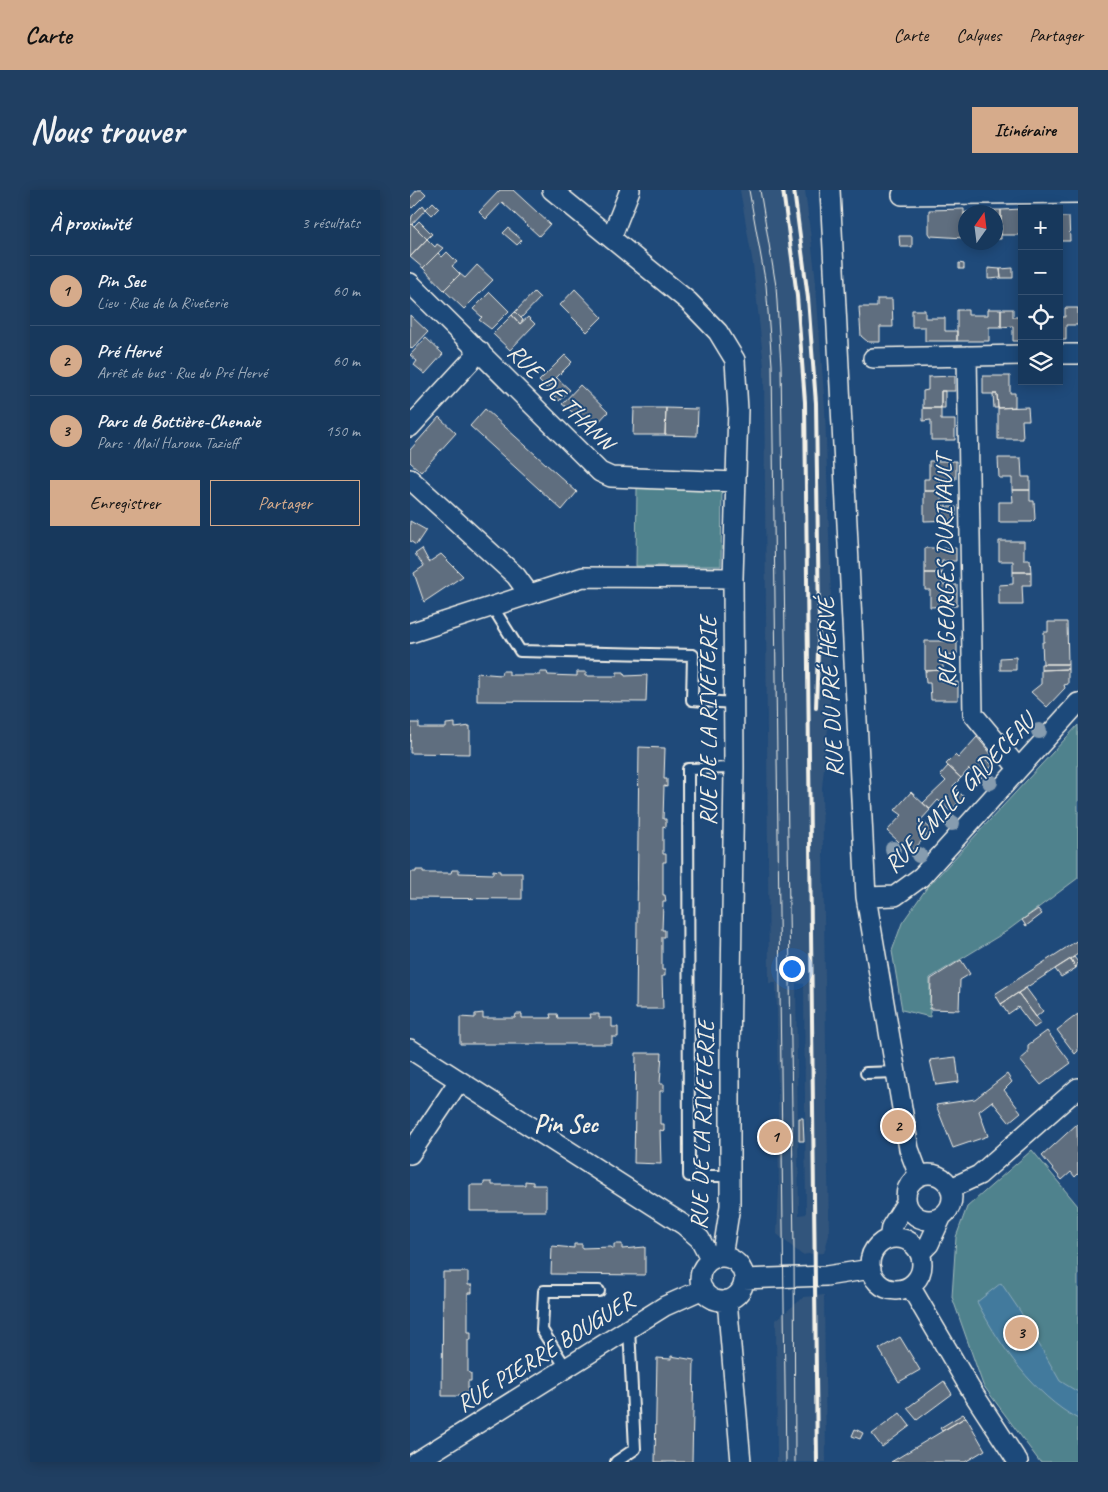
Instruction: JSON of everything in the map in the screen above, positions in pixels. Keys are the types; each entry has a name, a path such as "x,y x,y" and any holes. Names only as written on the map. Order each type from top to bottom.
{"street":[{"name":"RUE DE LA RIVETERIE","path":"552,190 688,301 718,332 735,360 738,410 733,578 734,768 730,1217 717,1259"},
{"path":"611,238 630,190"},
{"name":"RUE DU PRÉ HERVÉ","path":"830,190 866,897 909,1149 919,1176"},
{"path":"902,195 1078,193"},
{"name":"RUE DE THANN","path":"410,283 600,472 611,478 736,482"},
{"path":"410,427 480,351"},
{"path":"1063,354 1078,354"},
{"path":"873,358 1018,355"},
{"name":"RUE GEORGES DURIVAULT","path":"967,356 973,714 1018,768"},
{"path":"410,479 516,576 529,594"},
{"path":"410,633 583,577 733,578"},
{"name":"RUE ÉMILE GADECEAU","path":"866,897 895,896 921,877 1078,703"},
{"path":"410,1049 684,1225 700,1239 717,1259 738,1264 744,1279 737,1295 727,1300 713,1299 703,1289 700,1280 702,1271 717,1259"},
{"path":"410,1154 460,1081"},
{"path":"951,1188 979,1175 1078,1088"},
{"path":"889,1239 891,1227 906,1203 908,1188 919,1176 938,1175 951,1188 952,1202 946,1214 934,1221 920,1219 914,1215 906,1203"},
{"path":"920,1253 929,1244 941,1218"},
{"path":"896,1238 910,1242 920,1253 922,1269 916,1281 910,1286 902,1289 886,1288 874,1277 871,1269 872,1254 876,1247 889,1239 896,1238"},
{"path":"744,1279 826,1276 871,1269"},
{"path":"910,1286 971,1390 1018,1462"},
{"name":"RUE PIERRE BOUGUER","path":"416,1462 629,1328 666,1306 703,1289"},
{"path":"727,1300 741,1462"}],"lane":[{"path":"492,606 520,650 693,655 692,700 733,702"},
{"path":"730,1176 689,1176 688,770 734,768"},
{"path":"866,1073 897,1072"},
{"path":"566,1368 542,1330 544,1291 599,1291"},
{"path":"616,1462 635,1449 629,1328"}],"shaded area":[{"path":"740,190 805,190 815,273 825,409 831,599 830,708 822,788 829,1235 824,1253 802,1255 777,1234 779,1188 777,1011 776,983 769,983 764,367 753,264","holes":["796,983 804,984 806,1214 799,1215"]},
{"path":"1001,1283 1020,1311 1060,1381 1078,1392 1078,1419 1047,1397 1033,1383 1007,1352 986,1319 977,1302"},
{"path":"824,1295 826,1462 777,1462 776,1320 804,1297"}],"green space":[{"path":"637,487 722,489 721,566 636,566"},
{"path":"1078,725 1078,878 1007,931 930,978 930,1017 902,1010 892,951 902,923 926,889"},
{"path":"1032,1150 1078,1206 1078,1462 1040,1462 983,1385 952,1297 956,1237 967,1207"}],"building":[{"path":"417,190 422,190 426,194 412,208 410,206 410,198"},
{"path":"500,190 513,190 550,224 539,236 502,202 486,219 479,212"},
{"path":"433,202 439,208 432,215 426,209"},
{"path":"423,205 426,209 410,226 412,216"},
{"path":"958,209 958,238 931,236 929,233 929,210"},
{"path":"1018,209 1018,235 1003,235 1003,210"},
{"path":"1063,217 1069,217 1070,241 1063,241"},
{"path":"419,221 432,234 427,239 414,226"},
{"path":"412,224 427,239 410,257 410,226"},
{"path":"508,228 522,240 517,245 503,233"},
{"path":"899,236 912,236 912,247 900,247"},
{"path":"427,239 435,247 437,244 443,248 423,268 410,257"},
{"path":"447,252 457,262 452,266 460,274 444,290 423,268 438,253 442,257"},
{"path":"959,263 964,264 964,269 959,269"},
{"path":"477,265 493,280 464,309 444,290 460,274 465,278"},
{"path":"988,268 1000,269 1001,278 988,279"},
{"path":"1013,268 1013,278 1001,278 1000,269"},
{"path":"575,289 602,317 587,332 560,305"},
{"path":"490,292 509,311 491,329 479,320 482,317 473,309"},
{"path":"534,292 540,298 521,318 515,312"},
{"path":"877,299 892,299 893,327 880,327 880,342 868,342 861,336 859,307 877,307"},
{"path":"1065,308 1078,308 1078,325 1066,325 1066,340 1063,340 1063,317 1065,317"},
{"path":"988,309 1001,309 1001,327 989,327 989,341 957,341 957,310 968,310 968,315 988,315"},
{"path":"1001,309 1013,309 1013,317 1018,317 1018,341 1013,341 1013,326 1001,327"},
{"path":"912,310 925,310 925,318 945,318 945,331 957,331 957,341 925,341 925,327 912,327"},
{"path":"515,312 523,320 520,324 512,315"},
{"path":"410,315 428,332 412,349 410,347"},
{"path":"512,315 520,324 528,317 535,324 510,350 493,334"},
{"path":"426,338 443,354 425,374 414,365 417,361 410,355"},
{"path":"565,355 572,362 546,388 539,381"},
{"path":"955,376 955,391 941,391 941,408 923,408 923,391 928,390 928,377"},
{"path":"983,376 1010,376 1010,393 1015,393 1015,407 998,408 997,394 983,394"},
{"path":"557,378 570,390 559,401 547,389"},
{"path":"580,385 608,412 593,428 562,404"},
{"path":"941,391 945,391 945,408 941,408"},
{"path":"993,394 997,394 998,408 994,408"},
{"path":"1028,407 1029,420 1022,420 1023,439 998,439 998,408"},
{"path":"634,408 666,408 665,435 633,435"},
{"path":"666,408 698,409 697,436 665,435"},
{"path":"923,408 941,408 941,420 955,420 955,440 931,440 931,420 923,421"},
{"path":"485,409 577,492 562,510 470,426"},
{"path":"439,417 456,433 421,472 410,462 410,450"},
{"path":"998,458 1021,458 1022,477 1030,477 1030,490 1012,490 1012,478 999,478"},
{"path":"929,461 956,461 956,479 941,479 941,491 924,491 924,479 929,479"},
{"path":"941,479 945,479 946,491 941,491"},
{"path":"1012,490 1030,490 1030,501 1034,501 1035,519 1032,522 999,522 999,502 1013,502"},
{"path":"924,491 941,491 942,507 956,507 956,520 924,521"},
{"path":"941,491 946,491 946,507 942,507"},
{"path":"410,521 426,530 416,545 410,541"},
{"path":"999,541 1024,541 1024,560 1030,560 1031,572 1013,572 1013,561 999,561"},
{"path":"925,548 956,548 956,561 942,561 942,573 925,573"},
{"path":"422,549 429,562 441,554 463,576 424,602 414,573 424,566 415,554"},
{"path":"1013,572 1031,572 1031,585 1022,585 1023,605 999,605 999,585 1013,584"},
{"path":"925,573 942,573 942,585 957,585 957,606 930,607 930,590 925,590"},
{"path":"1048,622 1067,622 1068,664 1043,664 1042,642 1044,642 1044,632 1048,632"},
{"path":"925,641 957,641 957,654 943,655 943,670 925,671"},
{"path":"1016,657 1016,670 1000,670 1000,658"},
{"path":"1041,664 1068,664 1068,669 1041,670"},
{"path":"1068,669 1068,684 1064,685 1065,688 1047,707 1031,692 1041,684 1041,670"},
{"path":"943,670 943,682 958,682 958,700 931,700 930,683 926,683 925,671"},
{"path":"502,671 509,671 509,675 540,675 540,672 547,672 548,675 577,676 577,672 586,672 586,676 617,676 617,672 624,672 625,676 647,675 646,702 477,701 477,673 501,675"},
{"path":"411,723 419,723 419,728 446,728 446,724 455,723 455,728 470,726 470,754 410,753"},
{"path":"977,737 992,755 986,760 993,765 980,779 969,769 961,778 946,764 955,755 958,758"},
{"path":"639,747 665,748 664,779 667,779 667,787 664,786 663,819 666,819 666,827 663,826 663,854 666,854 666,862 663,862 663,895 665,895 666,902 663,902 662,930 665,930 665,937 662,937 662,970 665,970 665,976 662,976 663,1009 636,1009"},
{"path":"948,766 961,778 953,786 964,797 950,811 938,800 930,809 923,803 946,781 940,775"},
{"path":"911,792 930,810 921,820 932,830 914,849 908,850 887,831 902,815 895,810"},
{"path":"416,870 423,870 423,873 451,873 452,870 459,870 459,873 493,874 493,870 500,871 500,873 522,873 522,899 410,898 410,872 416,872"},
{"path":"1038,909 1042,914 1026,926 1022,920"},
{"path":"1078,940 1078,954 1001,1004 995,994"},
{"path":"1074,957 1078,962 1076,968 1071,959"},
{"path":"1071,959 1076,968 1061,977 1055,969"},
{"path":"961,960 970,974 960,980 959,1010 930,1009 931,979"},
{"path":"1026,988 1043,1011 1036,1017 1018,993"},
{"path":"1018,993 1041,1023 1034,1028 1018,1007 1008,1014 1001,1004"},
{"path":"483,1013 483,1018 515,1018 516,1014 522,1014 522,1018 551,1018 550,1014 557,1014 558,1018 591,1018 590,1014 599,1014 599,1018 612,1018 612,1027 618,1027 618,1037 612,1037 612,1044 460,1044 460,1017 475,1018 475,1014"},
{"path":"1078,1014 1078,1051 1075,1054 1057,1030"},
{"path":"1047,1031 1071,1063 1041,1085 1020,1060 1028,1053 1028,1045"},
{"path":"636,1053 662,1053 660,1084 664,1084 664,1091 660,1091 660,1124 664,1124 664,1131 660,1130 661,1164 634,1163"},
{"path":"956,1057 959,1082 936,1085 930,1060"},
{"path":"1007,1074 1012,1082 1004,1090 1021,1112 1009,1122 992,1101 979,1111 988,1136 953,1148 936,1105 975,1099"},
{"path":"799,1118 803,1118 804,1141 799,1141"},
{"path":"777,1119 777,1143 773,1143 772,1120"},
{"path":"1077,1124 1078,1174 1075,1177 1071,1172 1062,1180 1042,1156"},
{"path":"525,1181 533,1182 533,1185 546,1185 546,1211 470,1211 470,1185 484,1185 484,1182 492,1182 492,1185 525,1185"},
{"path":"574,1244 582,1244 582,1248 611,1247 614,1249 614,1244 622,1244 622,1249 645,1247 645,1275 551,1274 552,1246 574,1248"},
{"path":"443,1272 468,1272 468,1285 472,1285 472,1293 468,1293 468,1332 471,1332 471,1340 468,1340 468,1372 471,1374 471,1381 468,1381 468,1396 442,1396"},
{"path":"900,1337 920,1370 899,1382 879,1349"},
{"path":"671,1356 694,1360 692,1462 655,1462 657,1358 671,1359"},
{"path":"944,1381 952,1394 917,1420 907,1408"},
{"path":"900,1413 910,1426 882,1447 872,1434"},
{"path":"963,1414 966,1417 942,1431 940,1428"},
{"path":"966,1417 985,1450 965,1462 891,1462"},
{"path":"855,1429 863,1433 860,1439 852,1436"}],"tram line":[{"path":"749,190 766,285 772,365 786,1462"},
{"path":"760,190 776,286 781,365 794,1249 795,1462"}],"railway":[{"path":"783,190 797,296 805,402 817,1462"},
{"path":"794,190 808,298 816,403 819,622 816,708"}],"place":[{"name":"Pré Hervé","path":"898,1126"},
{"name":"Pin Sec","path":"775,1137"},
{"name":"Parc de Bottière-Chenaie","path":"1021,1333"}],"district":[{"name":"Pin Sec","path":"566,1123"}]}
